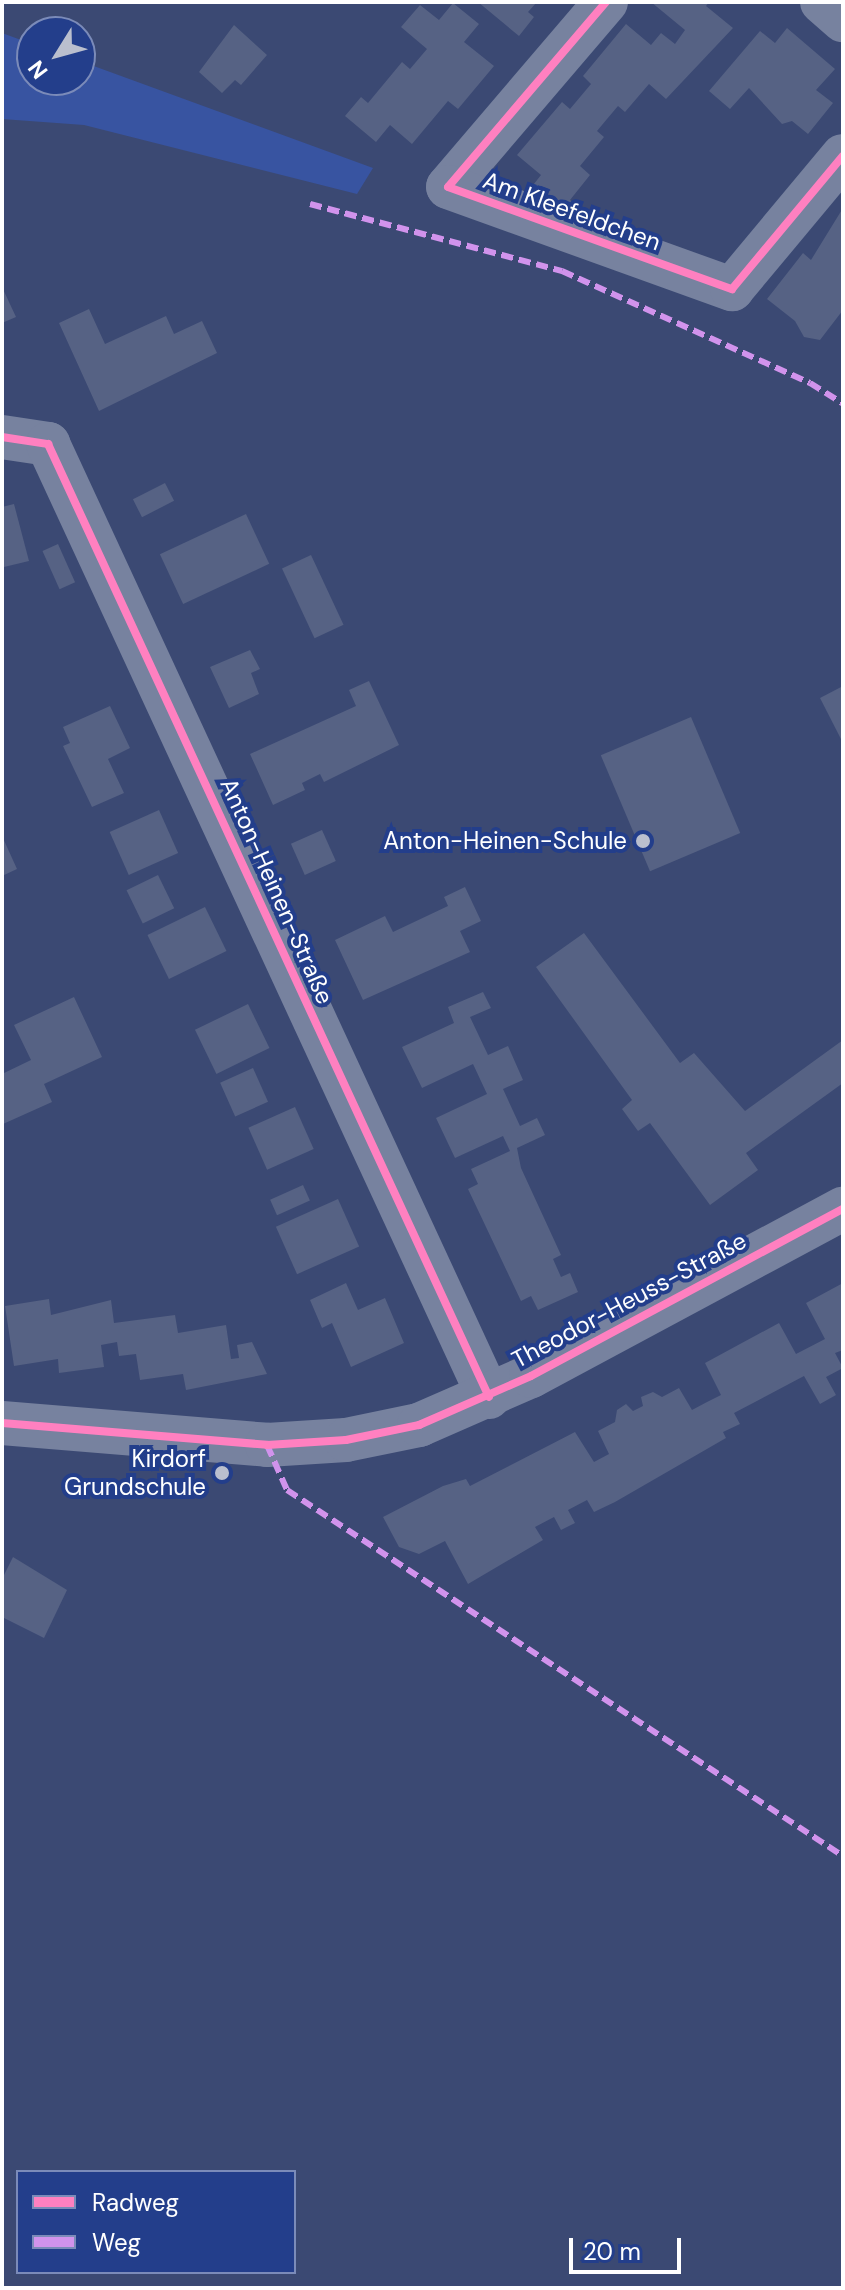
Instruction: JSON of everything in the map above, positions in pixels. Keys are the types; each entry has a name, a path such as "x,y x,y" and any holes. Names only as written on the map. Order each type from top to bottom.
{"street":[{"name":"Am Kleefeldchen","path":"606,2 448,187 732,289 843,156"},
{"path":"822,2 843,20"},
{"name":"Anton-Heinen-Straße","path":"2,437 48,444 489,1397"},
{"name":"Theodor-Heuss-Straße","path":"2,1423 267,1445 405,1428 489,1397 843,1209"}],"shaded area":[{"path":"2,33 16,38 16,96 96,96 96,67 373,168 357,194 84,125 2,119"}],"building":[{"path":"478,2 537,2 528,12 534,17 519,36"},
{"path":"651,2 709,2 706,6 733,28 666,99 649,84 625,112 618,106 597,131 604,137 580,166 590,175 570,200 577,205 569,216 522,199 541,175 517,155 562,102 570,109 591,84 583,76 626,24 651,45 661,33 675,44 685,30"},
{"path":"453,3 479,24 464,42 494,66 458,109 448,101 412,144 390,125 376,142 345,116 361,97 368,103 402,62 410,69 427,49 401,27 420,5 439,20"},
{"path":"234,25 267,55 241,85 235,80 222,93 199,72"},
{"path":"787,28 835,69 816,90 833,103 808,134 792,121 782,124 749,88 730,109 709,91 760,31 775,43"},
{"path":"843,208 843,310 820,340 804,337 795,321 767,299 803,253 811,260"},
{"path":"2,287 16,317 2,323"},
{"path":"89,309 105,344 166,316 174,334 202,321 217,353 99,411 59,323"},
{"path":"165,483 174,501 142,517 133,499"},
{"path":"14,504 29,561 4,567 2,507"},
{"path":"246,514 269,564 183,604 160,554"},
{"path":"58,544 75,582 60,589 42,551"},
{"path":"311,555 344,625 315,638 282,569"},
{"path":"250,650 260,669 251,673 259,694 229,708 210,667"},
{"path":"369,681 399,745 324,782 320,774 302,783 305,790 273,805 250,754 356,706 349,690"},
{"path":"843,686 843,743 820,698"},
{"path":"110,706 130,748 108,759 124,793 92,807 63,746 70,743 63,727"},
{"path":"691,717 740,833 650,871 601,755"},
{"path":"159,810 178,853 129,875 110,832"},
{"path":"322,830 336,861 305,875 291,844"},
{"path":"2,836 17,869 2,876"},
{"path":"158,875 174,908 143,924 127,890"},
{"path":"465,887 481,921 460,931 470,952 363,1000 335,940 385,916 393,932 448,906 444,897"},
{"path":"205,907 226,951 169,979 147,935"},
{"path":"584,933 680,1063 694,1053 745,1111 843,1040 843,1083 746,1153 758,1170 710,1205 650,1123 638,1131 622,1109 632,1100 536,967"},
{"path":"483,992 491,1008 470,1017 488,1055 508,1046 523,1080 503,1089 520,1126 537,1118 545,1135 517,1148 521,1168 561,1255 553,1259 561,1277 570,1273 578,1292 538,1310 531,1296 521,1301 468,1189 478,1184 471,1169 510,1151 503,1136 455,1158 436,1118 487,1094 473,1064 422,1088 402,1047 454,1023 448,1007"},
{"path":"74,997 102,1057 44,1084 52,1102 3,1124 2,1074 31,1060 14,1025"},
{"path":"248,1004 269,1048 216,1074 195,1030"},
{"path":"253,1068 268,1102 235,1116 220,1083"},
{"path":"295,1107 314,1149 267,1170 248,1128"},
{"path":"303,1185 310,1201 277,1215 270,1200"},
{"path":"338,1199 359,1247 297,1274 276,1227"},
{"path":"346,1283 358,1310 385,1298 404,1343 351,1367 332,1323 322,1328 310,1300"},
{"path":"843,1283 843,1350 835,1353 843,1368 826,1377 836,1395 820,1404 804,1376 734,1413 740,1424 723,1432 726,1438 615,1502 594,1512 587,1500 568,1510 575,1523 561,1530 554,1517 535,1527 543,1540 468,1584 445,1541 419,1554 399,1547 383,1517 443,1486 466,1479 470,1486 575,1432 594,1462 609,1454 598,1431 615,1422 617,1410 626,1404 633,1411 643,1406 641,1397 653,1392 662,1397 679,1388 692,1410 721,1395 705,1363 779,1323 796,1354 825,1339 806,1303"},
{"path":"49,1299 51,1315 111,1300 114,1323 175,1315 178,1333 226,1325 231,1359 239,1358 237,1345 252,1342 267,1374 186,1390 183,1374 140,1380 136,1354 119,1356 117,1342 101,1345 104,1367 59,1373 58,1359 14,1366 5,1306"},
{"path":"13,1557 67,1590 44,1638 2,1617 2,1579"}],"marked path":[{"path":"310,204 562,271 810,383 843,404"},
{"path":"267,1445 287,1490 843,1856"}],"cycle path":[{"path":"606,2 448,187 732,289 843,156"},
{"path":"2,437 48,444 489,1397"},
{"path":"2,1423 267,1445 346,1440 419,1425 531,1376 843,1209"}],"place":[{"name":"Anton-Heinen-Schule","path":"643,841"},
{"name":"Kirdorf Grundschule","path":"222,1473"}]}
